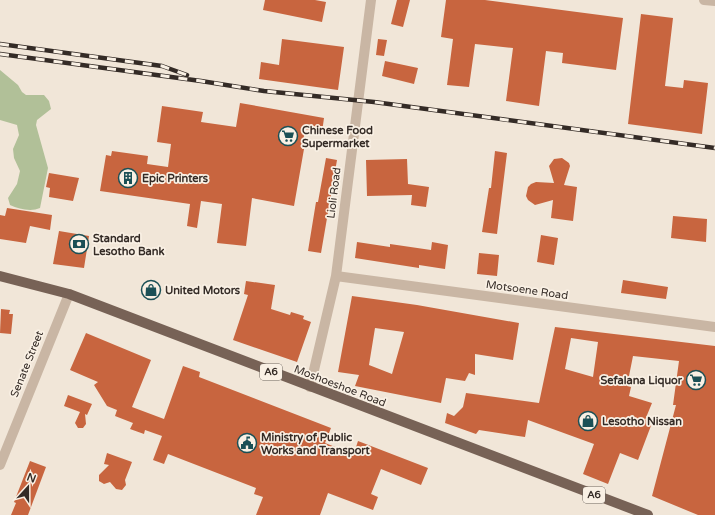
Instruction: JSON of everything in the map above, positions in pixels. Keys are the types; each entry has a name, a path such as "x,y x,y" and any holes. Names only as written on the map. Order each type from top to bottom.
{"main road":[{"name":"Moshoeshoe Road","path":"0,276 68,294 648,515"}],"street":[{"name":"Lioli Road","path":"310,387 336,276 371,0"},
{"path":"704,0 715,2"},
{"name":"Motsoene Road","path":"336,276 715,327"},
{"name":"Senate Street","path":"1,459 68,294"}],"green space":[{"path":"0,70 18,85 22,92 26,95 44,95 49,101 51,109 37,120 36,125 48,168 40,208 33,210 25,210 10,205 8,198 17,184 20,171 14,158 13,149 19,135 17,125 0,120"}],"building":[{"path":"265,0 315,0 326,2 322,22 263,10"},
{"path":"397,0 410,0 403,27 391,24"},
{"path":"446,0 485,0 623,18 616,70 562,63 563,53 546,51 539,106 506,101 513,48 475,44 469,87 447,85 453,39 441,37"},
{"path":"641,14 673,18 665,86 683,88 684,80 708,83 702,134 628,124"},
{"path":"282,39 344,47 338,90 259,79 261,62 279,65"},
{"path":"378,39 387,40 384,56 376,55"},
{"path":"385,61 418,68 414,84 382,76"},
{"path":"240,103 324,118 322,132 305,129 302,149 304,149 294,206 252,198 246,246 217,243 222,204 201,201 197,228 187,226 190,204 100,191 106,155 111,156 112,151 148,156 147,164 168,167 171,144 157,142 162,106 203,112 201,122 236,127"},
{"path":"495,151 507,153 497,234 482,232 489,188 491,188"},
{"path":"326,158 337,160 321,253 308,251 316,202 318,202"},
{"path":"562,158 569,163 570,166 564,185 577,187 573,221 551,218 553,200 535,205 528,200 526,196 528,187 531,184 536,182 554,183 549,166 554,159"},
{"path":"407,159 408,184 429,187 426,207 411,205 412,195 367,196 366,160"},
{"path":"49,173 79,178 73,201 49,197 50,188 46,187"},
{"path":"7,208 52,215 50,230 30,226 26,243 0,239 0,215 5,216"},
{"path":"673,216 707,219 706,242 671,238"},
{"path":"59,231 89,236 84,268 53,264"},
{"path":"541,235 558,238 554,265 537,262"},
{"path":"357,242 390,247 390,244 431,250 432,242 448,245 445,269 419,265 419,268 355,258"},
{"path":"479,253 499,255 497,276 477,274"},
{"path":"623,280 668,287 666,299 621,293"},
{"path":"246,281 275,285 271,309 290,315 291,312 304,316 303,319 311,322 297,362 233,340 248,295 244,294"},
{"path":"352,296 417,305 519,323 513,360 475,354 475,375 469,373 465,381 446,378 441,403 355,386 359,375 338,372","holes":["375,328 404,332 392,374 369,365"]},
{"path":"1,309 10,310 9,314 13,314 11,334 0,333"},
{"path":"555,327 715,346 715,515 698,515 652,496 676,405 673,405 679,361 633,356 627,386 631,387 629,396 652,403 645,420 652,423 638,460 620,453 608,484 583,474 594,444 528,420 525,437 479,430 476,434 445,423 447,413 454,416 463,407 466,393 539,403","holes":["571,338 598,342 593,377 565,369"]},
{"path":"86,333 151,360 132,407 164,419 183,366 200,372 199,377 331,428 325,443 343,450 345,446 355,450 358,441 428,468 421,485 381,469 371,494 378,497 373,510 328,493 320,515 256,515 263,497 254,494 256,488 168,454 164,464 153,460 162,436 145,430 144,434 130,429 133,423 115,416 117,410 107,406 94,385 98,382 70,370"},
{"path":"68,395 92,404 87,415 85,414 86,424 83,428 78,428 75,423 80,412 64,406"},
{"path":"107,453 132,462 125,480 126,485 122,490 116,489 110,482 104,484 99,481 99,475 109,465 104,464"},
{"path":"30,461 46,467 28,515 11,515 16,503 14,502"}],"railway":[{"path":"0,44 162,66 187,75"},
{"path":"0,54 264,91 374,102 715,148"}],"place":[{"name":"Chinese Food Supermarket","path":"288,136"},
{"name":"Epic Printers","path":"128,178"},
{"name":"Standard Lesotho Bank","path":"79,244"},
{"name":"United Motors","path":"151,290"},
{"name":"Sefalana Liquor","path":"696,380"},
{"name":"Lesotho Nissan","path":"588,421"},
{"name":"Ministry of Public Works and Transport","path":"247,443"}]}
